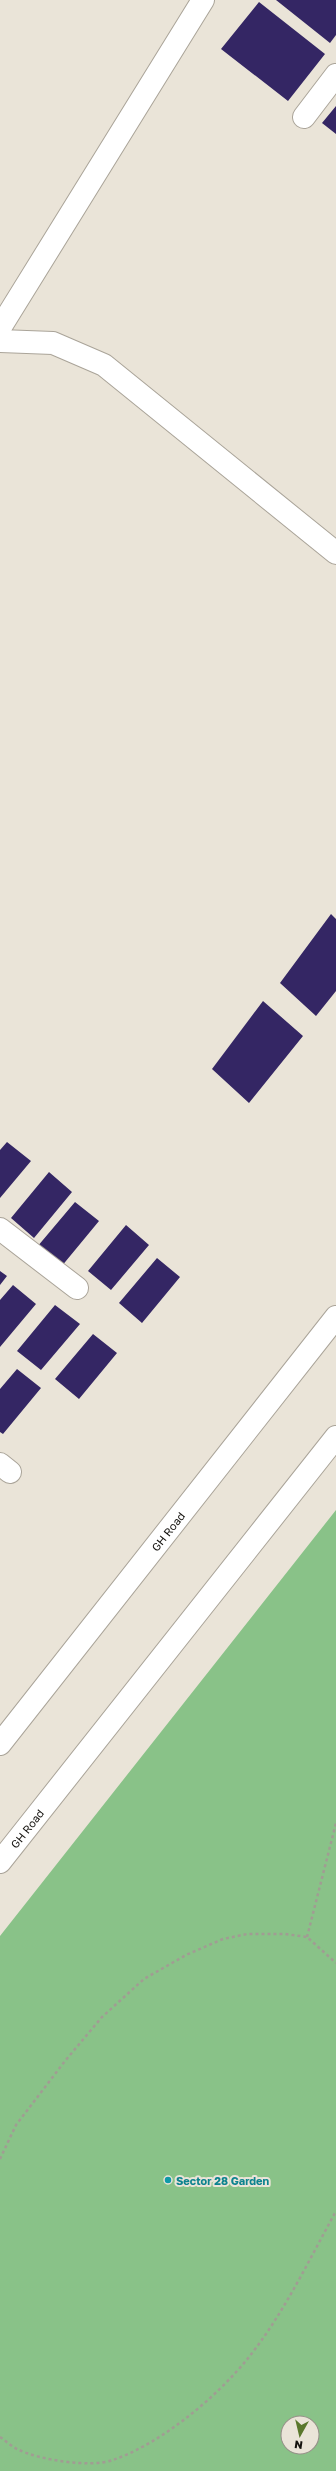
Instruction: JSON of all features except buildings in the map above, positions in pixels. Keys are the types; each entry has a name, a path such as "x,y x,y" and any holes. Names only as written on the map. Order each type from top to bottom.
{"main road":[{"path":"0,328 203,0"},
{"path":"304,117 336,75"},
{"path":"0,341 53,343 104,365 336,553"},
{"path":"0,1229 77,1288"},
{"name":"GH Road","path":"0,1744 336,1317"},
{"name":"GH Road","path":"0,1862 336,1437"}],"path":[{"path":"307,1937 336,1823"},
{"path":"0,2159 16,2125 65,2061 102,2017 144,1979 186,1956 224,1939 247,1934 285,1934 307,1937 336,1963"},
{"path":"0,2437 17,2449 49,2459 90,2463 112,2461 161,2436 214,2396 250,2357 292,2293 336,2211"}],"green space":[{"name":"Sector 28 Garden","path":"336,1510 336,2471 0,2471 0,1936"}],"place":[{"name":"Sector 28 Garden","path":"168,2180"}]}
